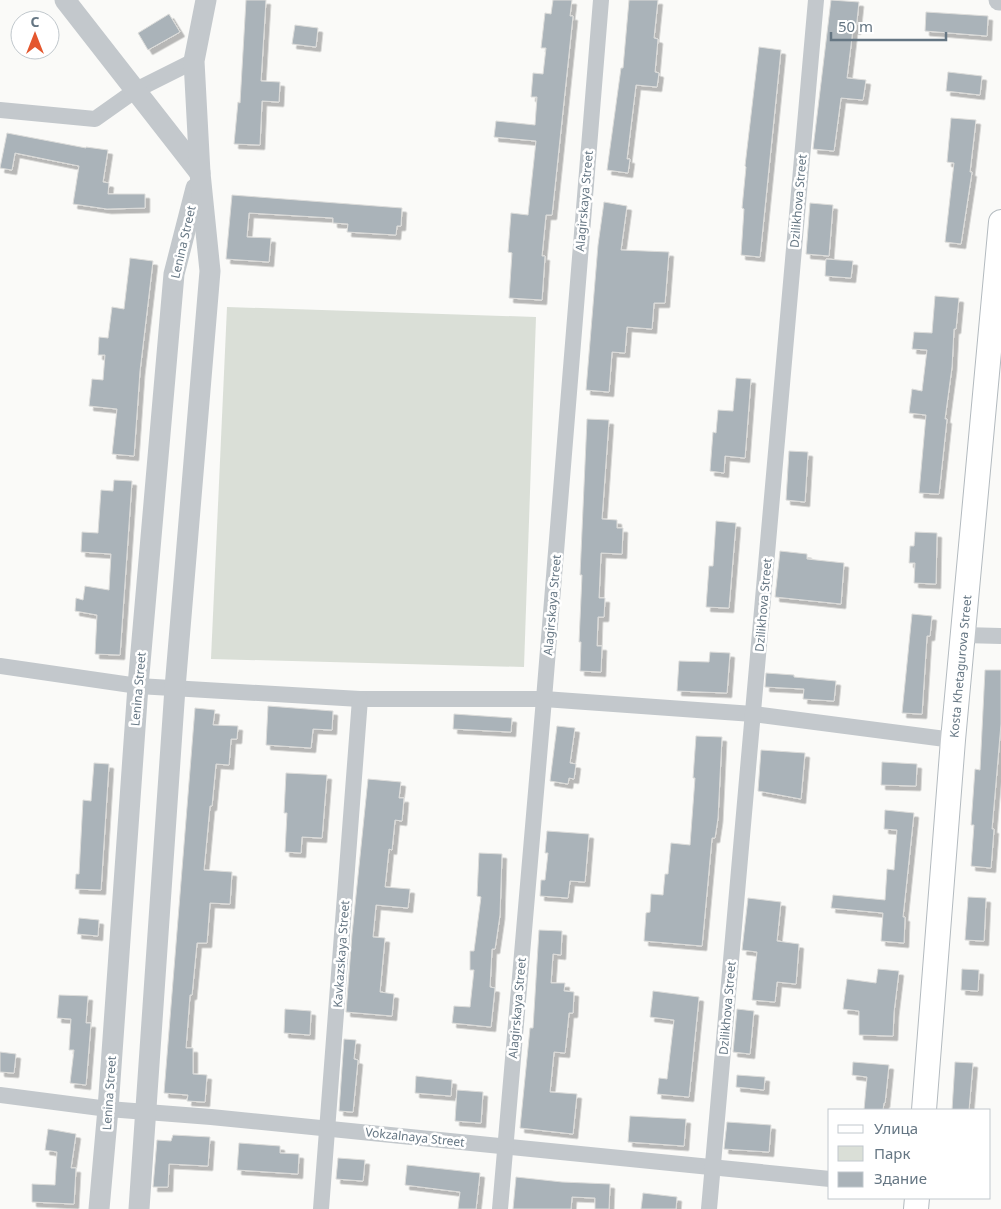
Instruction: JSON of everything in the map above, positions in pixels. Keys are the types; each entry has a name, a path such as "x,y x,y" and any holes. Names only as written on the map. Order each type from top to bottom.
{"main road":[{"name":"Kosta Khetagurova Street","path":"924,1109 953,740 1001,222"}],"street":[{"path":"65,0 200,173"},
{"name":"Lenina Street","path":"139,1209 176,688 210,271 200,173 194,62 206,0"},
{"name":"Alagirskaya Street","path":"500,1209 601,0"},
{"name":"Dzilikhova Street","path":"709,1209 816,0"},
{"path":"0,110 94,119 136,90 194,62"},
{"name":"Lenina Street","path":"99,1209 108,1109 138,686 174,274 200,173"},
{"path":"963,635 1001,636"},
{"path":"0,666 138,686 360,699 544,699 754,714 953,740"},
{"name":"Kavkazskaya Street","path":"322,1209 360,699"},
{"name":"Vokzalnaya Street","path":"0,1095 108,1109 828,1179"}],"green space":[{"path":"227,307 536,317 524,667 211,659"}],"building":[{"path":"246,0 266,0 261,81 280,82 279,102 262,101 260,145 234,144 238,102 240,103"},
{"path":"553,0 572,0 570,16 573,16 552,215 546,215 542,256 545,256 542,300 509,298 512,253 508,252 511,213 528,215 536,141 494,137 496,121 535,125 537,97 531,97 533,73 543,74 546,48 541,48 545,13 551,14"},
{"path":"629,0 658,0 654,38 658,39 655,72 659,73 657,87 636,85 627,159 630,159 628,173 607,170 621,68 623,68"},
{"path":"831,0 859,2 856,30 853,29 847,78 866,80 863,100 841,98 834,151 813,149"},
{"path":"926,12 988,16 987,36 925,31"},
{"path":"169,14 180,32 148,50 138,33"},
{"path":"295,25 318,28 316,47 292,44"},
{"path":"759,47 781,50 760,257 741,255 745,166"},
{"path":"948,72 982,76 980,95 946,91"},
{"path":"951,118 976,120 970,172 972,172 961,244 945,242 954,163 947,162"},
{"path":"7,133 86,148 108,150 103,182 109,183 108,194 145,194 145,208 107,209 73,204 79,166 15,153 12,170 0,168"},
{"path":"232,195 402,208 401,226 397,226 396,235 347,232 348,224 333,223 333,218 249,213 247,237 271,238 269,262 226,259"},
{"path":"604,202 627,206 621,250 669,252 665,303 654,303 652,329 627,327 625,353 612,352 609,392 586,390 598,245"},
{"path":"810,203 833,205 829,256 806,254"},
{"path":"130,258 153,261 140,371 134,456 112,454 117,409 89,406 92,379 103,380 105,355 98,355 99,337 108,338 112,307 124,309"},
{"path":"826,259 853,261 851,278 825,276"},
{"path":"935,296 959,298 956,329 954,329 939,494 919,493 926,415 909,413 912,389 922,391 927,350 912,349 914,332 932,333"},
{"path":"736,378 751,379 745,458 725,456 724,473 710,471 713,432 716,433 718,410 733,411"},
{"path":"587,419 609,420 602,519 617,520 617,528 623,528 622,554 601,553 599,598 605,598 604,617 598,617 597,646 602,646 601,672 580,671 581,642 579,642 582,575 580,575"},
{"path":"789,451 808,452 805,502 786,500"},
{"path":"114,480 132,481 120,655 95,654 97,615 75,611 76,598 83,600 85,586 109,590 111,554 81,552 82,532 98,533 101,490 113,491"},
{"path":"716,521 736,523 729,608 706,607 709,566 713,566"},
{"path":"915,532 937,533 936,584 914,583 915,563 909,563 910,546 914,546"},
{"path":"780,551 807,554 807,559 844,563 841,604 775,597"},
{"path":"912,614 932,616 930,636 927,636 922,714 902,713"},
{"path":"710,652 730,653 727,693 677,691 679,661 709,662"},
{"path":"985,670 1001,670 1001,724 992,829 994,829 991,868 971,866 974,825 971,825 975,769 980,770"},
{"path":"766,673 836,681 834,701 803,699 804,689 765,687"},
{"path":"268,706 333,711 332,730 313,729 311,748 266,745"},
{"path":"195,708 215,710 213,725 238,726 237,739 231,739 229,765 216,764 204,870 232,872 230,904 210,903 207,943 197,943 192,995 190,995 186,1048 193,1048 193,1074 207,1075 205,1102 187,1101 188,1095 164,1093"},
{"path":"454,714 512,718 511,732 453,729"},
{"path":"557,726 575,728 570,763 576,764 574,779 569,778 568,784 550,781"},
{"path":"696,736 722,737 718,818 715,838 712,838 702,946 644,941 646,913 650,912 651,894 663,895 665,874 668,874 671,843 690,845"},
{"path":"761,750 805,753 801,799 758,791"},
{"path":"882,762 917,764 916,786 881,785"},
{"path":"94,763 109,764 101,890 75,889 76,874 79,874 83,800 91,801"},
{"path":"286,773 327,775 322,838 302,837 301,853 285,852 287,813 284,813"},
{"path":"368,779 401,782 399,798 404,798 402,821 395,820 392,850 389,849 385,887 410,889 408,908 376,905 373,937 385,938 380,992 394,994 392,1016 346,1012"},
{"path":"885,810 914,813 903,917 905,917 904,943 881,941 883,913 831,908 833,895 885,900 887,869 894,870 897,830 884,829"},
{"path":"547,831 589,834 585,882 570,881 568,898 540,896 541,880 545,880 548,853 545,853"},
{"path":"479,853 502,854 500,915 495,949 492,949 490,987 495,988 491,1027 452,1023 454,1006 470,1007 474,970 470,970 470,951 474,951 481,897 477,896"},
{"path":"968,897 986,898 984,941 965,940"},
{"path":"748,898 781,902 777,941 799,944 796,984 777,982 775,1002 752,1000 757,952 742,950"},
{"path":"79,918 99,920 98,936 77,934"},
{"path":"539,930 562,931 561,955 553,954 551,983 565,983 564,991 574,992 573,1013 569,1013 565,1053 554,1052 550,1092 577,1094 573,1134 520,1128 530,1028 533,1028"},
{"path":"878,969 899,971 893,1036 859,1035 859,1011 843,1009 847,979 876,983"},
{"path":"962,969 979,970 978,991 961,990"},
{"path":"653,991 699,997 689,1097 657,1094 659,1078 667,1079 674,1020 650,1017"},
{"path":"59,995 88,996 86,1023 91,1023 86,1085 70,1083 74,1050 69,1050 71,1019 57,1018"},
{"path":"285,1009 311,1011 310,1035 284,1033"},
{"path":"737,1009 754,1011 750,1054 733,1052"},
{"path":"344,1039 356,1040 354,1059 358,1060 353,1112 339,1111"},
{"path":"0,1052 16,1054 14,1073 0,1072"},
{"path":"853,1062 889,1065 883,1109 864,1109 867,1077 852,1075"},
{"path":"955,1062 973,1063 969,1109 952,1109"},
{"path":"737,1075 765,1077 764,1090 736,1087"},
{"path":"416,1076 452,1080 451,1096 415,1093"},
{"path":"457,1090 483,1092 481,1123 455,1121"},
{"path":"630,1116 686,1119 684,1146 628,1142"},
{"path":"727,1122 771,1125 769,1152 724,1149"},
{"path":"48,1129 76,1134 71,1168 76,1168 74,1204 32,1202 32,1184 55,1185 57,1152 45,1150"},
{"path":"173,1135 210,1137 208,1166 169,1164 168,1187 153,1187 157,1140 171,1141"},
{"path":"239,1143 280,1146 280,1153 299,1154 298,1174 237,1170"},
{"path":"338,1158 365,1160 363,1181 336,1179"},
{"path":"407,1165 480,1173 476,1209 458,1209 460,1192 405,1185"},
{"path":"516,1177 562,1182 610,1184 609,1209 595,1209 595,1198 572,1197 571,1209 513,1209"},
{"path":"643,1193 677,1197 676,1209 641,1209"}]}
